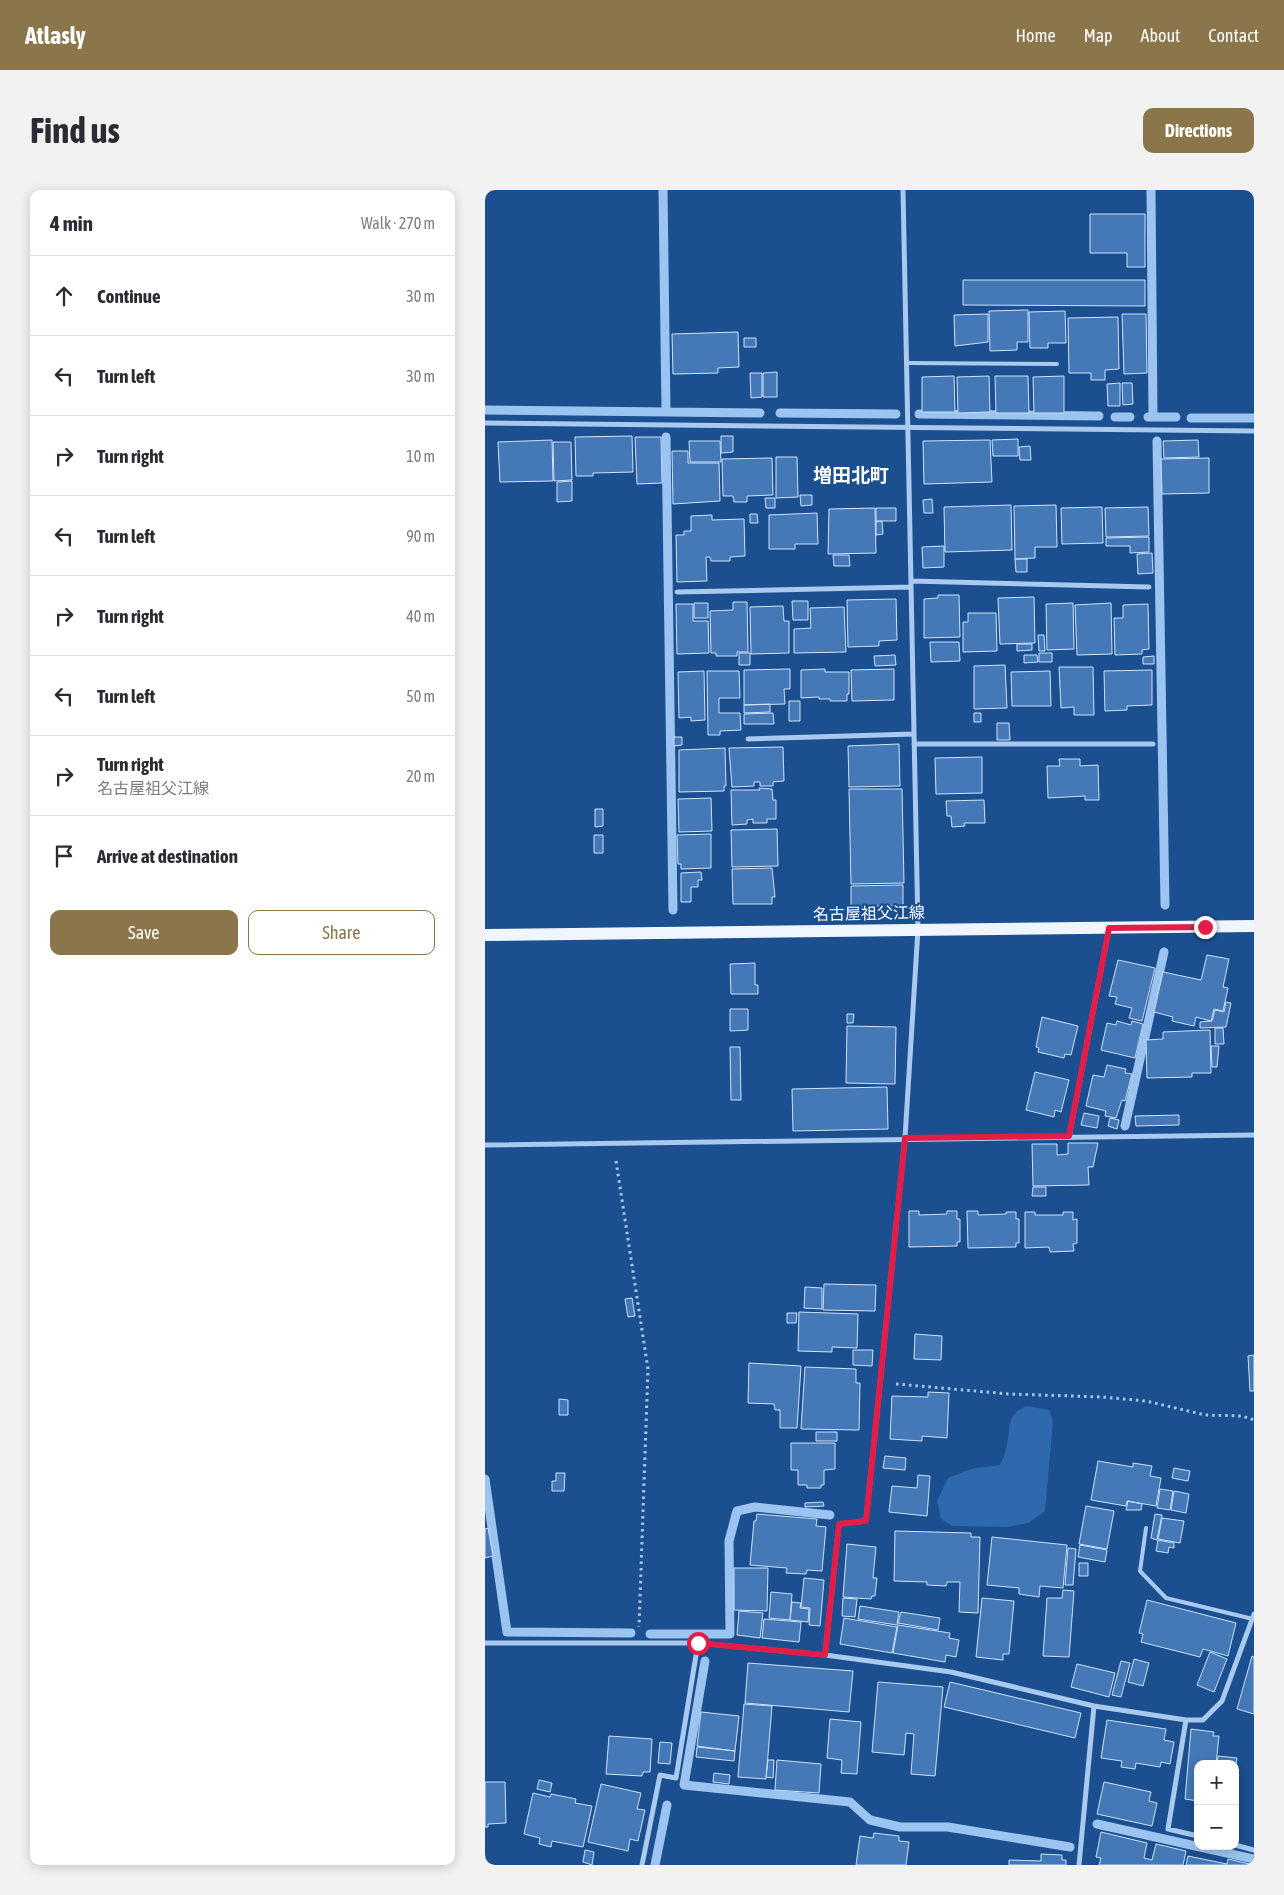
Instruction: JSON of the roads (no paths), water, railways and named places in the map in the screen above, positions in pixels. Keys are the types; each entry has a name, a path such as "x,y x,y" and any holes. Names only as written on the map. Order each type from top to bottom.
{"main road":[{"name":"名古屋祖父江線","path":"485,935 1254,926"}],"street":[{"path":"825,1655 839,1524 866,1521 905,1138 918,929 903,190"},
{"path":"485,424 907,426 1254,431"},
{"path":"677,592 911,584 1149,587"},
{"path":"748,739 914,734"},
{"path":"914,744 1153,744"},
{"path":"1069,1136 1109,928"},
{"path":"485,1145 905,1138 1254,1135"},
{"path":"485,1643 698,1643 825,1655 951,1672 1094,1706 1186,1720 1203,1720 1222,1701 1254,1616"},
{"path":"642,1865 660,1776 676,1778 698,1643"},
{"path":"1079,1865 1094,1706"},
{"path":"1186,1720 1168,1829 1194,1835"},
{"path":"1239,1846 1254,1850"}],"lane":[{"path":"906,363 1057,364"},
{"path":"1146,1528 1140,1571 1165,1598 1254,1616"}],"waterway":[{"path":"663,190 666,412"},
{"path":"1151,190 1153,417"},
{"path":"485,410 760,413"},
{"path":"780,413 896,414"},
{"path":"919,414 1099,416"},
{"path":"1115,417 1130,417"},
{"path":"1148,417 1176,417"},
{"path":"1191,418 1254,418"},
{"path":"666,437 673,910"},
{"path":"1157,441 1165,905"},
{"path":"1125,1126 1164,952"},
{"path":"485,1479 507,1632 631,1633"},
{"path":"650,1634 730,1634 729,1541 737,1511 755,1507 830,1515"},
{"path":"705,1661 684,1785 850,1802 870,1820 900,1827 948,1827 1070,1847"},
{"path":"655,1865 667,1805"},
{"path":"1097,1824 1254,1859"}],"district":[{"name":"増田北町","path":"851,475"}]}
